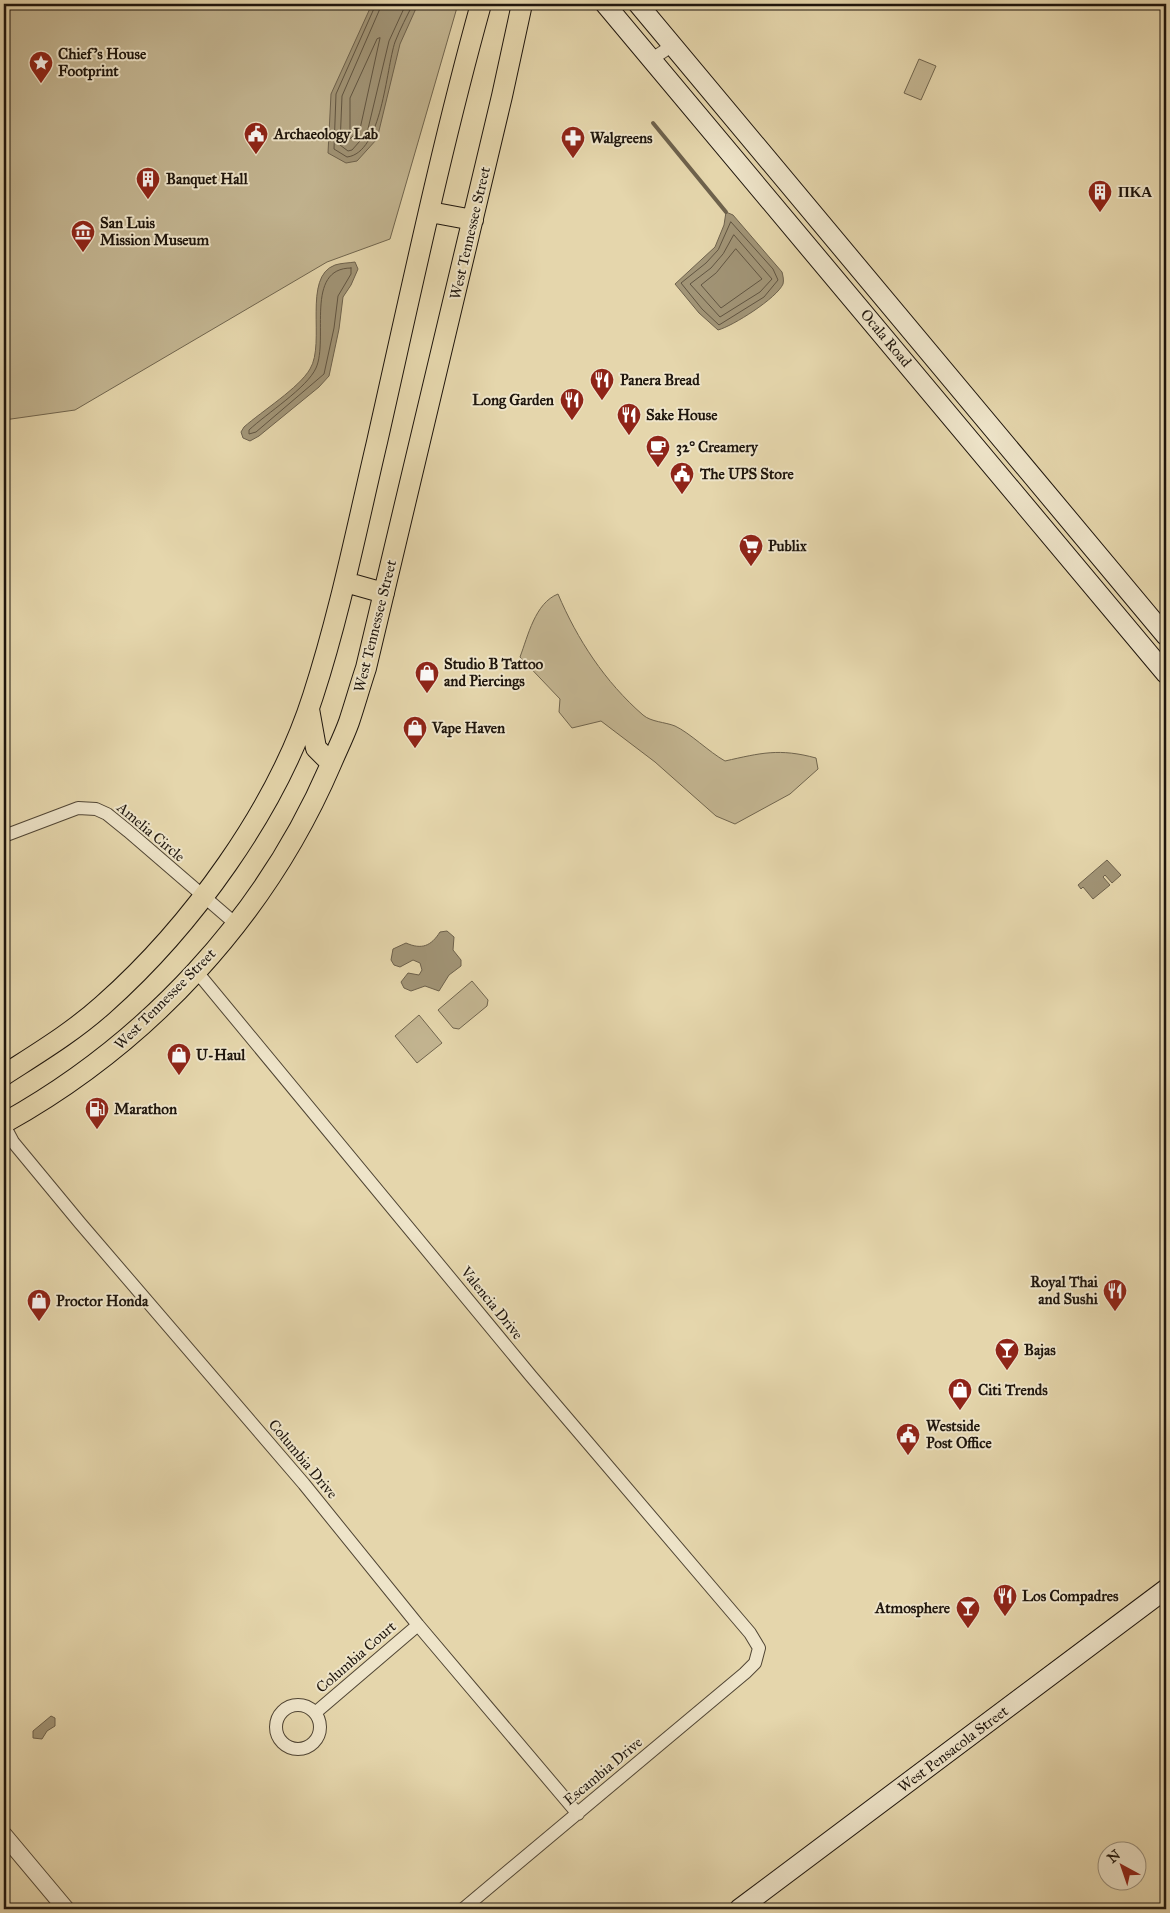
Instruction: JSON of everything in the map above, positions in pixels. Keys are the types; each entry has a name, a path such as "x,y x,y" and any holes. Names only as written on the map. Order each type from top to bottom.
{"main road":[{"path":"4,1075 48,1047 103,1005 161,948 203,897 248,833 276,782 309,708 345,582 430,212 481,4"},
{"name":"West Tennessee Street","path":"4,1124 49,1098 112,1052 197,972 258,897 289,848 322,786 349,723 366,668 473,220 522,4"},
{"name":"Ocala Road","path":"605,4 1166,673"},
{"name":"Ocala Road","path":"638,4 1166,636"},
{"path":"430,212 473,220"},
{"path":"345,582 384,593"},
{"path":"309,708 316,748 331,763"},
{"name":"West Pensacola Street","path":"739,1909 1166,1589"}],"street":[{"path":"652,59 673,45"},
{"name":"Amelia Circle","path":"4,836 78,808 96,809 107,814 128,831 236,925"},
{"name":"Valencia Drive","path":"197,972 531,1376 750,1633 759,1648 759,1654"},
{"name":"Columbia Drive","path":"4,1124 13,1142 80,1223 304,1484 418,1625 578,1814"},
{"name":"Columbia Court","path":"315,1713 418,1625"},
{"name":"Escambia Drive","path":"463,1909 745,1673 755,1663 759,1654"},
{"path":"4,1835 66,1909"}],"shaded area":[{"path":"4,4 458,4 390,239 327,262 75,410 4,420"},
{"path":"919,59 936,66 921,100 904,93"},
{"path":"558,594 574,627 593,659 616,688 643,715 654,721 681,729 725,761 780,752 816,758 818,769 790,794 735,824 716,816 655,762 601,721 572,728 559,712 560,699 520,657 529,630 538,612 550,598"},
{"path":"472,981 488,1000 487,1006 459,1029 453,1028 438,1010"},
{"path":"419,1015 442,1043 417,1063 395,1036"}],"water":[{"path":"372,4 418,4 400,44 377,139 357,161 346,163 328,153 331,94"},
{"path":"726,212 733,215 782,272 783,284 764,304 718,330 699,313 675,284 715,247 724,225"},
{"path":"355,262 358,269 343,297 339,329 329,376 319,387 259,436 250,441 243,438 241,432 244,427 298,384 310,369 316,343 316,312 319,283 325,272 335,265"},
{"path":"1107,860 1121,875 1112,883 1105,875 1103,877 1110,885 1093,899 1083,887 1081,889 1078,885"},
{"path":"447,931 454,937 453,950 461,960 461,966 449,975 439,991 425,986 411,991 404,988 401,982 408,973 419,975 422,970 420,963 413,960 400,967 394,965 391,960 393,949 406,943 417,946 426,945 433,941 440,932"},
{"path":"51,1716 55,1718 55,1726 47,1731 42,1739 33,1738 33,1731"}],"waterway":[{"path":"653,123 726,212"}],"place":[{"name":"Chief's House Footprint","path":"41,84"},
{"name":"Archaeology Lab","path":"256,155"},
{"name":"Walgreens","path":"573,159"},
{"name":"Banquet Hall","path":"148,200"},
{"name":"ΠΚΑ","path":"1100,213"},
{"name":"San Luis Mission Museum","path":"83,253"},
{"name":"Panera Bread","path":"602,401"},
{"name":"Long Garden","path":"572,421"},
{"name":"Sake House","path":"629,436"},
{"name":"32° Creamery","path":"658,468"},
{"name":"The UPS Store","path":"682,495"},
{"name":"Publix","path":"751,567"},
{"name":"Studio B Tattoo and Piercings","path":"427,694"},
{"name":"Vape Haven","path":"415,749"},
{"name":"U-Haul","path":"179,1076"},
{"name":"Marathon","path":"97,1130"},
{"name":"Royal Thai and Sushi","path":"1115,1312"},
{"name":"Proctor Honda","path":"39,1322"},
{"name":"Bajas","path":"1007,1371"},
{"name":"Citi Trends","path":"960,1411"},
{"name":"Westside Post Office","path":"908,1456"},
{"name":"Los Compadres","path":"1005,1617"},
{"name":"Atmosphere","path":"968,1629"}]}
